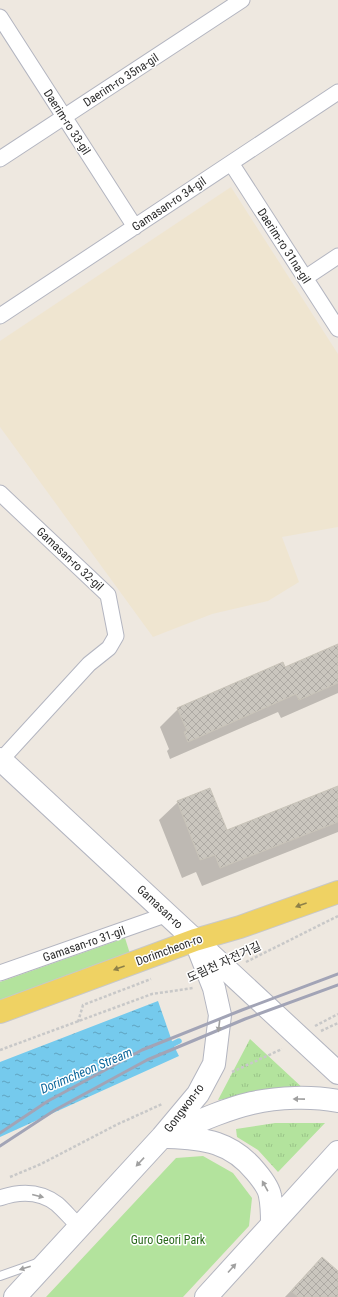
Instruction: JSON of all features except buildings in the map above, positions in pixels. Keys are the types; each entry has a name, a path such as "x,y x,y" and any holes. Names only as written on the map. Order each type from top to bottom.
{"main road":[{"name":"Gamasan-ro","path":"0,759 338,1073"},
{"name":"Dorimcheon-ro","path":"0,1012 195,940 240,927 338,892"},
{"name":"Gongwon-ro","path":"15,1297 162,1137 198,1094 214,1064 220,1015 214,988 195,940"},
{"path":"162,1137 219,1113 252,1103 288,1098 326,1099 338,1101"},
{"name":"Gongwon-ro","path":"162,1137 193,1138 213,1142 232,1151 247,1161 260,1177 270,1195 272,1224"},
{"path":"206,1297 338,1152"},
{"path":"305,1188 338,1177"}],"street":[{"name":"Daerim-ro 35na-gil","path":"0,159 242,0"},
{"name":"Daerim-ro 33-gil","path":"0,17 135,227"},
{"name":"Gamasan-ro 34-gil","path":"0,316 338,92"},
{"name":"Daerim-ro 31na-gil","path":"230,163 338,329"},
{"path":"305,278 338,256"},
{"name":"Gamasan-ro 32-gil","path":"0,493 108,595 116,636 109,648 89,664 0,759"},
{"name":"Gamasan-ro 31-gil","path":"0,973 168,914"},
{"path":"0,1198 17,1194 38,1194 57,1204 80,1227"}],"lane":[{"path":"0,1276 50,1260"}],"path":[{"name":"도림천 자전거길","path":"242,964 338,916"},
{"name":"도림천 자전거길","path":"0,1050 152,994 192,988 199,985"}],"shaded area":[{"path":"231,187 338,354 338,527 282,537 299,582 268,601 212,614 153,637 0,427 0,341"}],"green space":[{"path":"125,938 131,957 0,1005 0,982"},
{"path":"250,1039 306,1091 258,1093 218,1100"},
{"path":"275,1123 325,1123 278,1172 258,1150 237,1137 236,1129"},
{"name":"Guro Geori Park","path":"203,1156 233,1173 252,1198 249,1226 183,1297 46,1297 176,1158"}],"water":[{"name":"Dorimcheon Stream","path":"158,1001 173,1044 179,1056 0,1137 0,1062"}],"waterway":[{"name":"Dorimcheon Stream","path":"167,1047 179,1041"}],"railway":[{"path":"0,1133 48,1101 142,1050 338,974"},
{"path":"0,1146 55,1110 147,1060 245,1019 338,985"}]}
